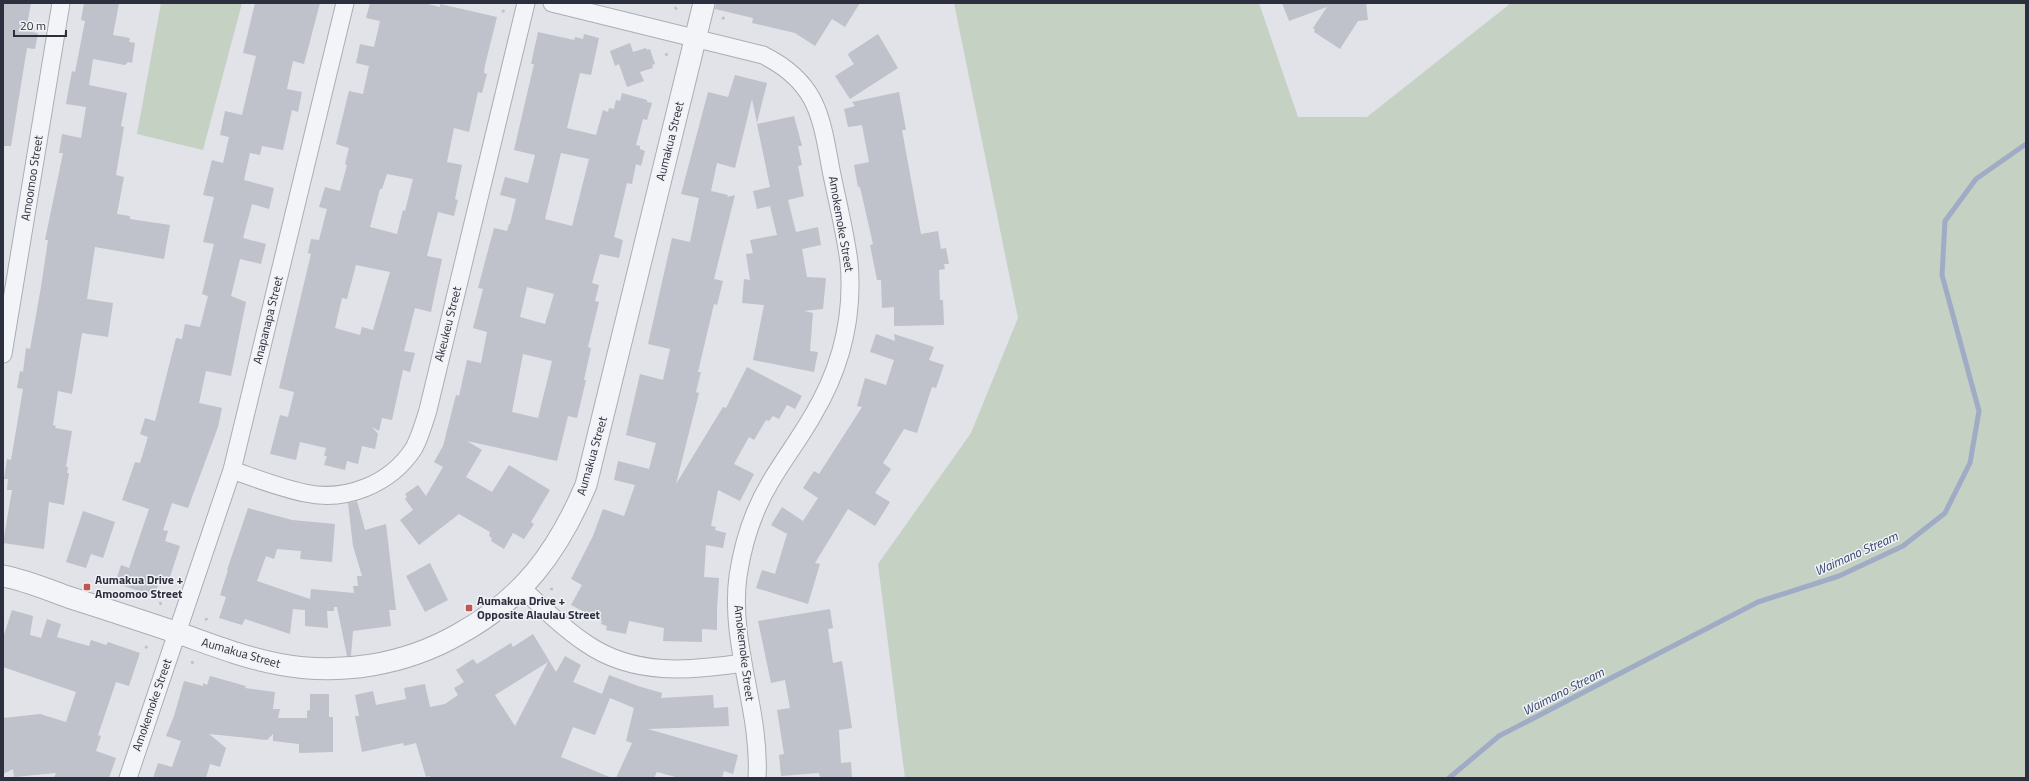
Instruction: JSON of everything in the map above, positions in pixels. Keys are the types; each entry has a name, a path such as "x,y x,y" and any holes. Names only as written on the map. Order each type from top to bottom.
{"street":[{"name":"Amoomoo Street","path":"3,354 61,3"},
{"name":"Anapanapa Street","path":"177,633 232,470 345,3"},
{"name":"Akeukeu Street","path":"232,470 304,493 326,495 344,494 361,490 376,483 402,462 414,447 428,410 526,3"},
{"name":"Amokemoke Street","path":"552,3 747,50 770,58 800,80 810,95 821,119 825,134 849,267 850,286 848,319 843,348 835,372 813,416 770,482 749,529 738,577 736,603 743,663 757,748 757,778"},
{"name":"Aumakua Street","path":"3,576 252,658 279,664 324,669 354,668 407,657 450,639 474,626 522,588 546,559 561,536 573,515 586,485 704,3"},
{"path":"522,588 560,624 588,645 626,661 654,668 674,670 700,669 743,663"},
{"name":"Amokemoke Street","path":"128,778 177,633"}],"path":[{"path":"675,7 678,12"},
{"path":"502,12 506,9"},
{"path":"664,55 668,54"},
{"path":"192,661 193,665"}],"green space":[{"path":"161,3 242,3 203,150 137,134"},
{"path":"954,3 1259,3 1298,117 1367,117 1511,3 2026,3 2026,778 905,778 878,564 971,433 1018,318"}],"building":[{"path":"3,3 31,3 26,31 38,33 35,49 27,48 11,146 3,146"},
{"path":"84,3 119,3 113,35 130,38 129,42 135,43 132,63 128,62 125,65 93,59 89,85 127,93 121,126 124,127 116,175 124,177 117,214 130,216 130,219 170,225 164,259 95,247 87,299 113,303 108,337 82,333 72,394 58,391 53,425 56,426 55,428 72,431 66,467 68,467 67,473 69,473 64,505 49,502 44,549 3,543 12,490 7,490 8,479 4,479 7,459 11,460 23,389 17,388 20,371 23,372 26,348 30,349 41,287 48,240 45,240 63,153 59,153 62,134 81,138 86,107 66,104 72,71 75,72 85,21 81,20"},
{"path":"255,3 320,3 304,64 293,61 287,89 302,92 298,112 292,110 283,150 262,146 260,155 250,153 244,180 274,188 269,209 252,204 243,238 266,244 261,264 240,259 231,296 246,302 231,376 206,371 199,403 222,408 218,427 188,508 172,503 163,530 168,531 165,541 180,546 168,583 160,580 154,596 115,583 121,565 129,568 149,509 122,500 135,462 140,463 148,437 140,434 145,418 155,421 176,338 182,339 185,324 200,327 208,296 202,294 214,244 203,242 214,197 203,195 212,160 223,163 229,137 220,135 225,111 242,115 256,56 243,53"},
{"path":"370,3 423,3 440,7 440,4 497,17 485,65 484,73 487,74 482,93 478,92 469,132 454,128 447,162 462,165 455,199 458,200 454,216 438,212 427,256 442,259 431,312 415,308 404,351 415,353 410,372 403,370 392,420 382,418 379,431 372,427 378,434 375,449 362,446 358,464 347,461 345,470 324,465 327,456 324,456 326,448 300,442 296,460 270,454 280,415 288,417 294,392 279,388 311,254 308,253 311,239 319,240 327,209 319,207 325,187 340,191 347,165 345,164 349,148 336,144 349,91 363,94 369,66 356,63 360,44 374,47 380,21 366,18","holes":["387,174 413,179 405,211 403,210 397,234 370,227 380,189 382,189","356,265 390,272 373,330 362,327 360,335 335,328 342,298 347,299"]},
{"path":"716,3 860,3 845,27 832,19 815,46 795,33 752,23 753,18 715,9"},
{"path":"1282,3 1366,3 1368,20 1358,21 1340,49 1314,32 1315,30 1313,28 1327,7 1289,21"},
{"path":"538,32 574,40 575,37 583,39 584,34 599,38 591,75 580,73 567,128 596,135 603,110 608,112 609,108 614,109 616,100 620,101 622,93 647,100 647,102 652,103 647,120 643,119 636,145 640,146 640,149 645,151 641,166 636,164 632,184 627,183 614,237 623,240 619,258 600,254 592,283 599,285 595,301 599,302 588,347 591,348 584,380 586,380 577,418 568,416 557,461 467,441 482,450 466,477 492,492 509,465 550,490 531,522 534,524 524,539 513,533 504,549 491,541 492,538 489,536 490,532 459,514 419,545 400,520 413,510 405,499 407,497 405,494 418,485 426,496 443,467 434,462 443,446 456,395 459,396 467,360 481,363 487,332 473,328 483,289 478,288 494,228 507,231 516,199 500,195 505,177 528,183 535,155 514,150 534,64 531,64","holes":["561,153 589,159 572,226 545,219","527,287 554,294 545,324 520,317","523,354 552,361 538,418 512,412"]},
{"path":"878,34 898,68 850,99 835,76 854,64 848,55 849,53"},
{"path":"630,43 633,52 646,48 647,50 650,49 655,64 652,65 653,68 640,72 644,81 627,87 619,64 615,66 610,51"},
{"path":"735,75 767,83 757,123 752,99 735,168 717,163 711,191 728,195 727,197 735,195 714,279 723,281 717,305 714,304 698,372 701,372 696,392 699,393 676,484 723,407 726,408 747,367 802,396 795,409 787,405 779,419 773,416 769,421 766,420 754,440 749,437 734,464 754,474 740,501 718,490 711,526 716,527 715,530 726,533 723,548 706,545 704,577 719,578 717,630 702,629 702,642 663,641 664,628 629,621 626,634 606,630 607,626 601,624 602,621 571,605 582,585 571,579 593,536 603,509 624,516 635,485 614,480 618,461 649,469 656,443 626,435 640,374 663,380 670,349 648,344 672,238 690,242 699,198 681,194 708,92 728,97"},
{"path":"899,92 906,130 902,130 921,234 938,231 941,249 946,248 949,264 944,264 945,269 939,270 940,300 943,300 944,325 894,326 894,307 882,308 881,280 877,280 870,245 873,244 860,187 858,187 854,165 869,162 862,125 848,127 844,109 855,106 852,102"},
{"path":"794,116 802,146 798,146 802,165 798,166 804,196 788,200 796,232 818,227 821,245 802,249 807,277 826,278 823,309 804,311 813,313 810,351 818,352 814,372 753,360 764,305 742,303 744,279 750,280 746,254 753,253 750,240 777,235 770,206 757,209 753,191 770,187 757,124"},
{"path":"876,334 895,341 894,334 934,347 929,360 944,365 936,388 932,387 917,433 904,429 883,463 891,469 875,493 890,502 875,526 848,509 815,563 820,564 808,604 756,588 762,570 775,574 787,534 771,525 782,507 803,521 818,498 803,488 814,471 819,474 862,407 857,406 865,378 886,385 894,360 870,352"},
{"path":"357,501 365,530 386,524 396,610 389,610 391,626 353,631 351,656 347,656 337,607 334,607 334,611 327,611 328,628 305,626 305,610 293,609 290,634 245,619 242,625 219,618 226,597 220,595 248,508 292,520 335,524 332,562 300,559 301,551 277,549 274,559 266,556 257,581 310,599 311,589 354,593 353,586 358,586 357,576 362,576 353,546 348,503"},
{"path":"83,511 115,522 103,558 91,554 86,568 66,562"},
{"path":"430,563 448,600 425,612 406,576"},
{"path":"830,609 833,628 828,629 833,663 842,661 852,728 839,730 841,763 851,762 852,778 820,778 819,773 781,776 779,755 784,754 777,710 790,708 785,680 771,683 758,621"},
{"path":"12,610 33,616 30,635 41,638 47,619 61,624 57,637 89,646 91,640 106,645 108,642 140,653 129,686 116,682 98,735 101,736 96,751 116,758 109,778 54,778 56,773 14,777 13,769 3,774 3,718 40,714 66,722 76,692 3,667 3,638"},
{"path":"533,634 556,672 565,656 581,665 573,682 602,694 609,675 662,693 661,698 713,695 714,708 728,707 729,726 648,729 738,755 733,774 724,771 722,778 679,778 657,772 654,778 616,778 632,743 626,741 634,708 610,698 595,735 573,727 561,757 612,778 431,778 429,776 426,777 416,743 404,746 403,743 362,752 355,716 359,716 355,695 373,691 376,705 406,699 404,688 425,684 430,707 445,704 458,695 454,688 464,682 456,670 473,659 477,664 511,643 513,647","holes":["548,662 515,726 495,695"]},
{"path":"210,676 246,686 245,688 275,692 273,709 280,709 278,718 307,718 307,711 310,710 310,694 329,694 329,717 333,717 333,752 299,753 299,744 273,741 273,734 267,740 209,734 226,748 220,767 210,764 206,778 153,778 158,763 172,767 181,741 166,736 174,716 184,681 203,686 203,683 207,685"}],"waterway":[{"name":"Waimano Stream","path":"1449,778 1499,736 1758,602 1839,576 1903,546 1945,513 1970,463 1979,411 1942,275 1945,221 1976,179 2026,144"}],"place":[{"name":"Aumakua Drive + Amoomoo Street","path":"87,587"},
{"name":"Aumakua Drive + Opposite Alaulau Street","path":"469,608"}]}
